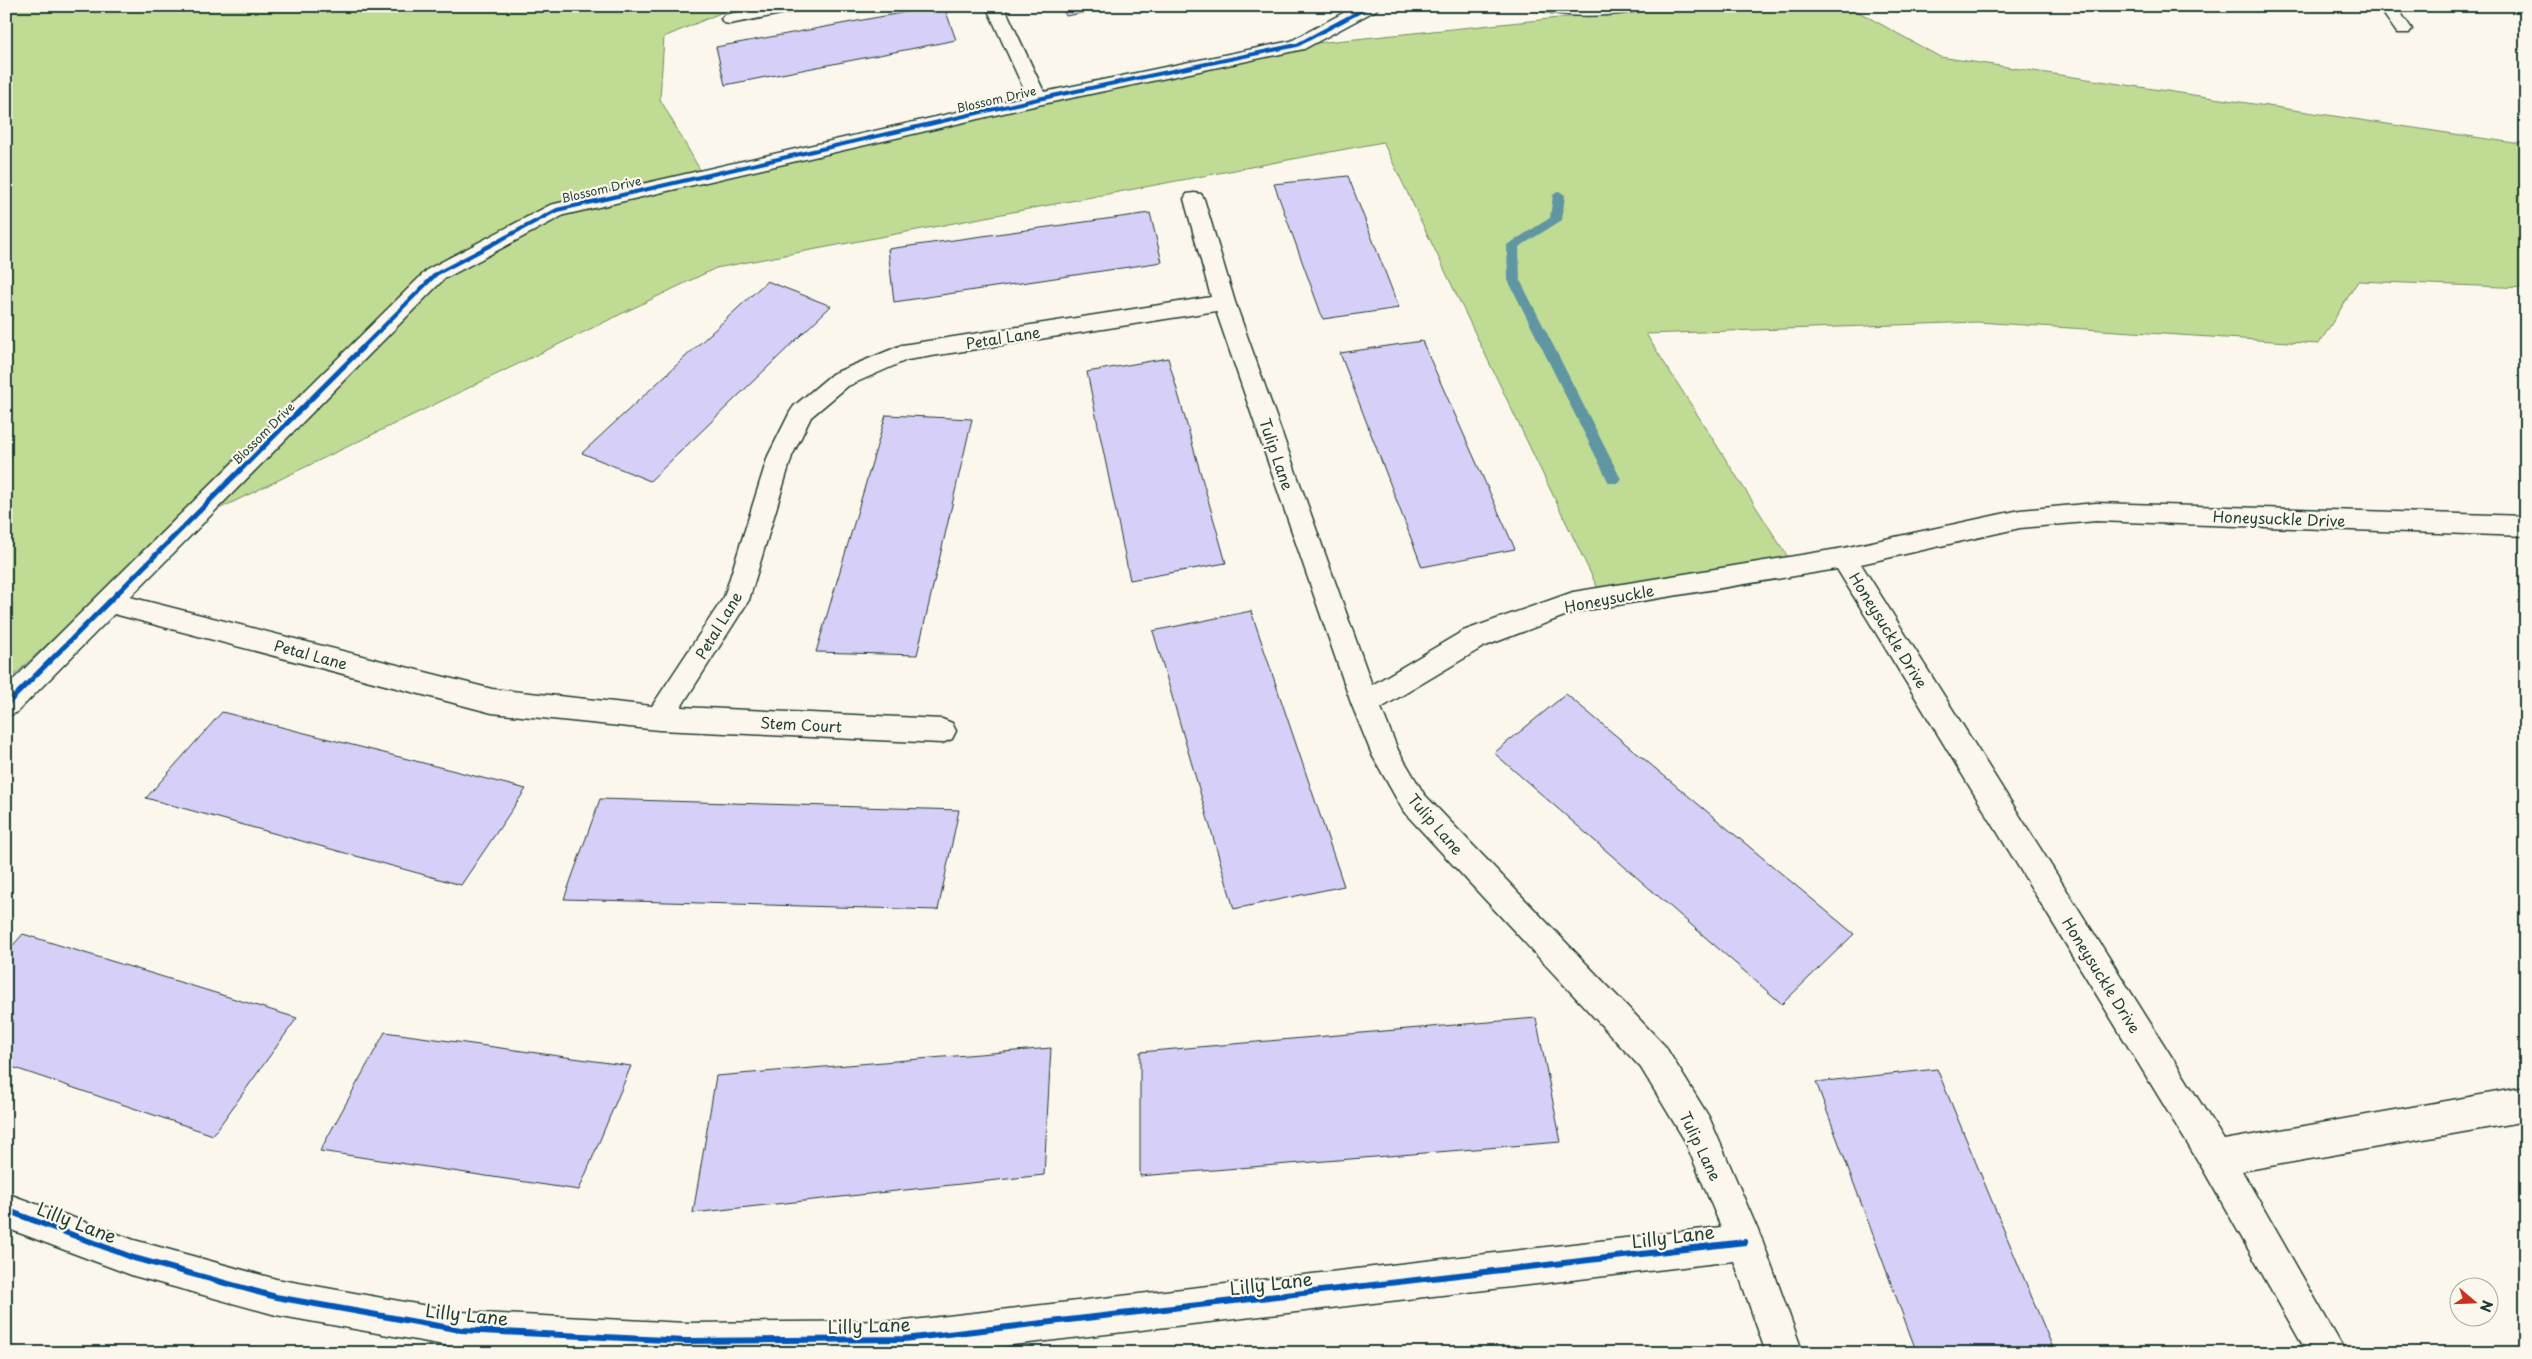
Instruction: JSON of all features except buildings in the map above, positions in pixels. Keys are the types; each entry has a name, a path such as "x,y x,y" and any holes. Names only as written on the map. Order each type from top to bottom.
{"street":[{"path":"730,19 796,6"},
{"path":"994,6 1038,99"},
{"name":"Blossom Drive","path":"6,705 436,274 557,210 1038,99 1297,45 1370,6"},
{"path":"1544,6 1584,12 1616,11 1639,6"},
{"path":"2387,6 2403,29"},
{"name":"Tulip Lane","path":"1194,199 1224,302 1365,703 1386,755 1414,803 1653,1057 1697,1129 1745,1242 1786,1353"},
{"name":"Petal Lane","path":"109,602 492,701 659,718 736,600 780,456 802,412 840,380 902,353 1224,302"},
{"name":"Honeysuckle Drive","path":"2328,1353 2216,1159 1844,558 2020,519 2096,512 2526,526"},
{"name":"Honeysuckle","path":"1365,703 1473,639 1573,602 1844,558"},
{"name":"Stem Court","path":"659,718 942,731"},
{"path":"2216,1159 2526,1104"},
{"name":"Lilly Lane","path":"6,1210 134,1258 276,1297 461,1330 686,1341 904,1339 1745,1242"}],"green space":[{"path":"6,6 737,6 664,37 660,99 704,177 1297,45 1588,15 1652,6 1848,6 1940,57 2514,143 2526,142 2526,288 2358,281 2319,344 1977,322 1646,334 1791,562 1602,597 1383,142 716,268 161,537 6,683"}],"waterway":[{"path":"1559,195 1556,220 1513,245 1514,280 1614,479"}],"cycle path":[{"path":"6,705 436,274 557,210 1038,99 1297,45 1370,6"},
{"path":"6,1210 134,1258 276,1297 461,1330 686,1341 904,1339 1745,1242"}]}
